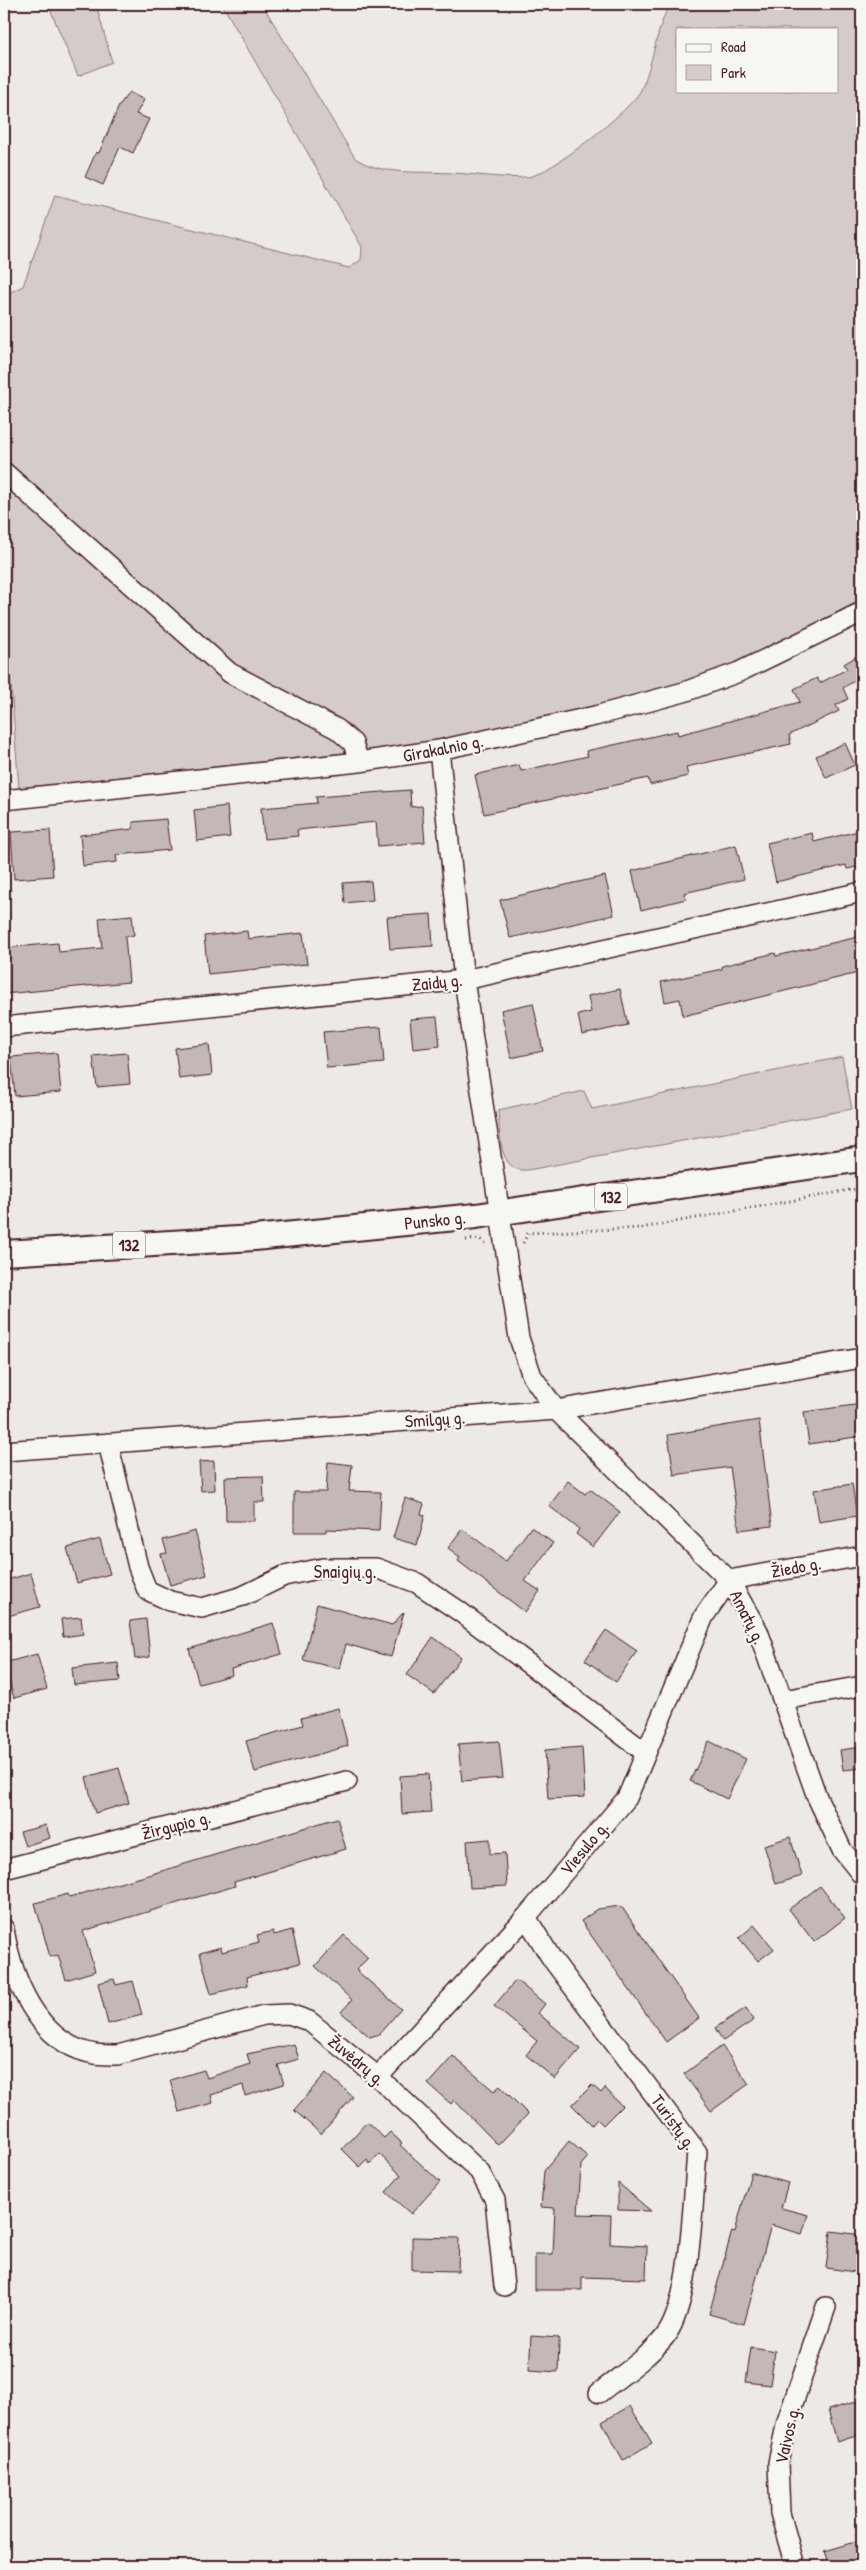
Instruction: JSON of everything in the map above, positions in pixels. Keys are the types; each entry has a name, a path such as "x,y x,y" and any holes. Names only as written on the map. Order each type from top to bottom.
{"main road":[{"name":"Punsko g.","path":"4,1253 254,1238 501,1213 862,1159"}],"street":[{"path":"4,472 78,536 183,634 230,673 337,729 353,743 359,762"},
{"name":"Girakalnio g.","path":"4,800 359,762 439,750 594,716 684,692 739,672 862,612"},
{"name":"Amatų g.","path":"439,750 464,980 519,1338 532,1376 556,1410 729,1580 758,1631 817,1797 842,1850 862,1875"},
{"name":"Zaidų g.","path":"4,1027 464,980 862,892"},
{"name":"Smilgų g.","path":"4,1451 556,1410 862,1358"},
{"name":"Snaigių g.","path":"108,1443 138,1567 147,1590 170,1601 202,1608 243,1596 284,1576 323,1568 376,1568 417,1583 459,1611 646,1753"},
{"name":"Žiedo g.","path":"729,1580 862,1556"},
{"name":"Viesulo g.","path":"378,2077 526,1917 626,1798 704,1616 729,1580"},
{"path":"783,1700 862,1686"},
{"name":"Žirgupio g.","path":"4,1870 347,1781"},
{"name":"Turistų g.","path":"526,1917 552,1959 697,2152 681,2300 668,2332 640,2361 600,2393"},
{"name":"Žuvėdrų g.","path":"4,1929 8,1953 22,1991 41,2021 67,2044 94,2054 118,2055 264,2015 289,2014 309,2021 378,2077 479,2171 495,2200 504,2286"},
{"name":"Vaivos g.","path":"795,2566 780,2513 778,2464 787,2421 826,2308"}],"green space":[{"path":"48,4 96,4 112,62 78,76"},
{"path":"222,4 262,4 355,158 365,164 402,172 528,177 539,173 571,154 607,125 634,99 641,90 649,69 661,25 670,4 862,4 862,599 777,645 694,681 607,708 409,746 19,788 10,674 4,674 4,295 23,286 55,195 349,268 361,260 362,247"},
{"path":"842,1057 852,1109 528,1170 518,1169 511,1165 502,1150 498,1110 584,1091 592,1109"}],"building":[{"path":"129,92 144,100 136,114 149,119 133,153 120,147 103,185 85,177 96,152 99,153 119,106"},
{"path":"862,653 862,695 854,681 843,688 848,699 836,705 839,711 789,735 791,744 686,767 688,776 650,785 648,778 484,814 475,775 519,765 521,771 588,756 586,751 677,731 678,735 800,702 794,689 817,678 820,683 847,669 844,664"},
{"path":"845,743 855,765 826,778 816,756"},
{"path":"410,790 411,807 422,806 425,842 378,846 376,822 297,830 298,836 264,839 261,808 317,803 316,797"},
{"path":"227,806 230,837 197,841 194,810"},
{"path":"166,819 170,850 116,855 117,862 83,866 80,835 133,829 133,822"},
{"path":"50,830 53,876 14,879 11,832"},
{"path":"862,830 862,866 847,869 846,865 776,882 767,843 812,833 814,842"},
{"path":"736,845 744,879 684,893 686,899 641,910 632,871"},
{"path":"605,876 614,915 510,938 500,900"},
{"path":"371,881 373,900 345,903 343,883"},
{"path":"431,914 433,946 390,949 387,917"},
{"path":"132,915 134,935 125,936 129,982 4,994 4,948 58,943 59,952 102,948 99,918"},
{"path":"247,931 248,939 303,933 307,964 208,974 204,936"},
{"path":"858,937 862,956 862,972 683,1016 680,999 665,1002 661,982 722,969 722,966 775,953 776,956"},
{"path":"620,989 628,1025 582,1035 578,1015 591,1012 588,996"},
{"path":"533,1003 543,1051 511,1058 501,1010"},
{"path":"437,1017 440,1046 413,1049 410,1019"},
{"path":"381,1027 384,1063 327,1068 323,1032"},
{"path":"209,1044 212,1075 179,1079 175,1048"},
{"path":"57,1053 61,1092 15,1096 11,1057"},
{"path":"127,1053 130,1084 97,1087 93,1056"},
{"path":"862,1404 862,1436 809,1444 804,1412"},
{"path":"759,1420 772,1526 739,1530 730,1467 674,1475 668,1435"},
{"path":"214,1461 215,1490 201,1491 199,1462"},
{"path":"328,1462 352,1465 349,1491 381,1492 379,1531 326,1529 326,1532 294,1532 294,1492 326,1492"},
{"path":"263,1476 264,1502 254,1502 254,1521 226,1521 225,1477"},
{"path":"568,1481 585,1494 590,1489 620,1512 593,1547 576,1534 579,1529 549,1506"},
{"path":"852,1484 857,1516 819,1522 814,1490"},
{"path":"405,1498 424,1504 421,1514 425,1515 417,1545 393,1538"},
{"path":"531,1527 553,1543 525,1581 540,1591 525,1612 458,1561 460,1557 448,1548 462,1529 506,1561"},
{"path":"195,1531 207,1575 170,1585 161,1554 167,1553 163,1540"},
{"path":"100,1539 110,1574 77,1583 67,1548"},
{"path":"31,1573 40,1607 4,1617 4,1581"},
{"path":"317,1604 392,1625 404,1612 391,1657 346,1644 340,1669 303,1660"},
{"path":"81,1617 83,1634 63,1637 61,1619"},
{"path":"146,1619 150,1657 135,1659 130,1621"},
{"path":"273,1623 282,1654 231,1669 232,1675 199,1684 189,1649"},
{"path":"606,1630 637,1651 616,1682 585,1660"},
{"path":"433,1637 461,1657 434,1694 407,1675"},
{"path":"37,1654 47,1689 14,1698 4,1663"},
{"path":"118,1663 120,1681 74,1685 72,1668"},
{"path":"338,1708 348,1746 255,1772 246,1741 303,1725 301,1718"},
{"path":"499,1741 503,1778 462,1781 458,1744"},
{"path":"709,1741 746,1759 727,1799 690,1781"},
{"path":"582,1747 585,1797 548,1799 545,1750"},
{"path":"862,1747 862,1768 843,1770 840,1750"},
{"path":"119,1768 129,1803 95,1813 86,1777"},
{"path":"428,1774 431,1812 402,1814 400,1776"},
{"path":"337,1818 346,1849 234,1882 235,1886 83,1931 95,1971 66,1980 58,1955 50,1957 35,1903 68,1894 69,1897 145,1876"},
{"path":"46,1825 50,1838 25,1846 20,1832"},
{"path":"790,1837 802,1876 776,1884 764,1845"},
{"path":"490,1839 490,1854 505,1853 507,1886 470,1888 467,1841"},
{"path":"820,1886 845,1918 814,1942 789,1909"},
{"path":"621,1906 699,2018 666,2042 581,1921 598,1909"},
{"path":"754,1925 774,1949 758,1961 739,1938"},
{"path":"292,1930 300,1963 247,1977 248,1985 211,1994 200,1953 221,1947 222,1952 259,1942 257,1935 273,1931 274,1935"},
{"path":"344,1935 368,1958 356,1970 401,2009 379,2034 370,2037 341,2012 352,2000 315,1966"},
{"path":"114,1979 116,1985 133,1981 142,2015 108,2024 98,1983"},
{"path":"516,1980 545,2004 538,2013 580,2049 555,2079 526,2055 537,2041 494,2006"},
{"path":"746,2008 754,2020 723,2041 715,2028"},
{"path":"294,2044 299,2059 278,2065 284,2084 245,2096 243,2085 211,2095 213,2103 179,2112 170,2080 204,2070 207,2078 250,2064 247,2054"},
{"path":"722,2046 749,2084 711,2111 684,2074"},
{"path":"453,2056 494,2091 500,2086 528,2114 498,2145 454,2100 451,2104 428,2084"},
{"path":"326,2073 353,2097 321,2134 294,2110"},
{"path":"592,2085 601,2093 605,2088 622,2106 603,2125 597,2119 592,2125 572,2105"},
{"path":"367,2122 384,2138 390,2132 402,2143 400,2145 440,2182 411,2214 386,2192 401,2175 379,2154 370,2164 367,2160 360,2167 342,2149"},
{"path":"569,2141 588,2157 581,2165 578,2214 611,2215 610,2244 647,2246 646,2279 582,2277 582,2290 535,2290 535,2254 553,2254 555,2208 541,2207 544,2171"},
{"path":"751,2172 788,2183 781,2208 808,2215 802,2234 771,2225 744,2324 709,2314 732,2231 735,2232"},
{"path":"618,2183 651,2211 618,2210"},
{"path":"831,2231 862,2235 862,2273 826,2268"},
{"path":"412,2237 459,2238 458,2271 412,2270"},
{"path":"531,2336 559,2338 558,2372 529,2370"},
{"path":"751,2347 775,2351 770,2385 746,2382"},
{"path":"862,2400 862,2434 837,2442 828,2410"},
{"path":"630,2406 652,2443 623,2460 602,2422"},
{"path":"859,2541 862,2551 862,2566 830,2566 825,2551"}]}
